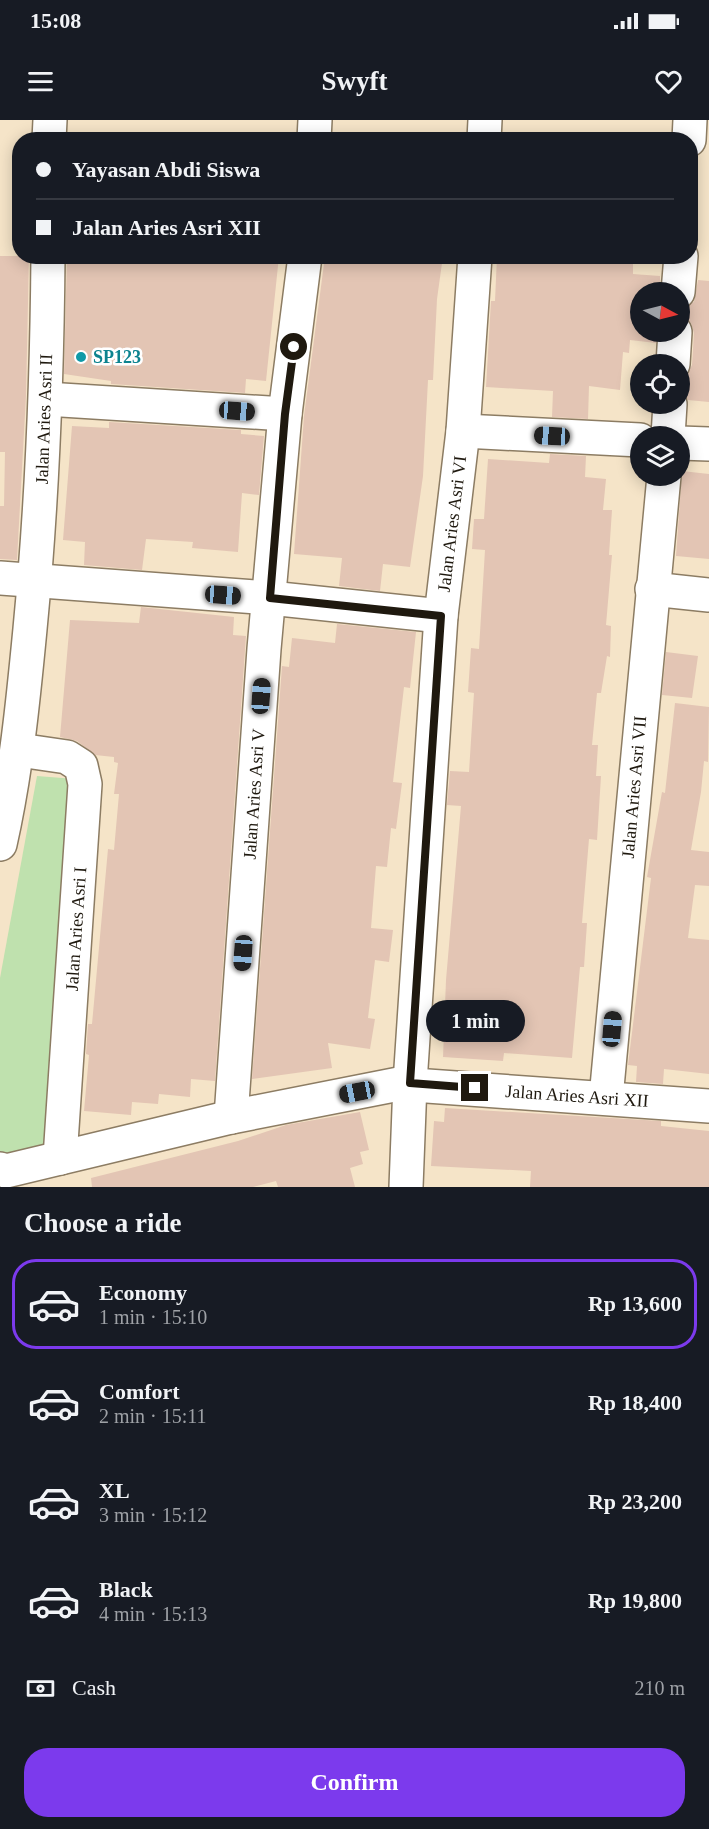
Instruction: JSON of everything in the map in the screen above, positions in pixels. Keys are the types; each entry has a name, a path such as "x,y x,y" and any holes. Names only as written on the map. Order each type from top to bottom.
{"street":[{"name":"Jalan Aries Asri II","path":"35,581 46,399 48,264"},
{"name":"Jalan Aries Asri V","path":"231,1117 285,414 304,264"},
{"name":"Jalan Aries Asri VI","path":"406,1187 410,1083 441,616 463,431 475,264"},
{"path":"679,282 680,264"},
{"path":"46,399 285,414"},
{"path":"463,431 630,439"},
{"path":"690,443 709,444"},
{"name":"Jalan Aries Asri VII","path":"606,1098 663,486"},
{"path":"0,578 270,598 441,616"},
{"path":"0,844 19,750 35,581"},
{"path":"652,589 709,594"},
{"name":"Jalan Aries Asri I","path":"19,750 67,758 81,766 86,784 60,1158"},
{"path":"0,1168 6,1171 231,1117 410,1083"},
{"name":"Jalan Aries Asri XII","path":"410,1083 709,1106"}],"green space":[{"path":"37,776 75,779 52,1155 0,1170 0,978"}],"building":[{"path":"0,256 12,256 12,264 29,264 26,396 17,560 0,559 0,506 4,506 5,452 0,452"},
{"path":"67,264 278,264 266,381 246,379 245,393 111,384 111,381 64,374"},
{"path":"324,264 442,264 437,299 433,380 428,380 423,476 410,567 383,564 380,591 339,586 342,558 294,554 304,416"},
{"path":"497,264 633,264 633,274 660,276 660,282 630,282 629,353 623,352 620,390 589,386 588,419 552,417 553,391 486,387 491,301 495,301"},
{"path":"698,280 709,281 709,402 690,400 690,369 694,333 690,322 690,304 694,302"},
{"path":"109,422 241,430 241,434 264,436 259,495 242,493 238,552 192,548 193,542 146,539 142,570 84,565 85,542 63,540 72,426 109,428"},
{"path":"550,454 586,456 585,477 606,479 603,510 612,510 609,555 612,555 606,625 611,626 610,657 607,656 601,693 597,693 592,745 598,745 596,776 601,776 597,840 589,839 582,923 587,923 584,967 580,967 572,1058 504,1053 503,1061 443,1057 446,980 461,806 447,805 450,771 469,772 474,693 468,692 471,648 479,649 485,550 472,549 474,519 484,519 488,459 549,463"},
{"path":"690,472 709,474 709,559 676,556 681,486 690,486"},
{"path":"141,607 234,617 233,635 246,636 215,1081 191,1079 190,1097 159,1094 158,1104 132,1102 131,1115 84,1111 89,1055 86,1054 88,1024 92,1024 108,849 114,850 119,794 114,794 118,763 114,762 114,757 95,755 77,741 60,737 70,620 139,623"},
{"path":"337,624 416,632 410,688 404,687 393,782 402,783 396,829 391,828 387,867 376,866 371,928 393,930 389,962 375,960 368,1018 375,1019 370,1049 328,1043 332,1068 252,1079 282,666 289,667 292,638 335,643"},
{"path":"666,652 698,656 692,698 662,695"},
{"path":"675,703 709,707 708,762 704,761 691,850 709,852 709,886 695,885 688,938 709,940 709,1074 664,1069 663,1084 636,1082 637,1066 628,1065 651,878 647,877 662,792 665,793"},
{"path":"445,1108 661,1121 661,1126 709,1131 709,1187 530,1187 531,1171 431,1166 434,1121 444,1122"},
{"path":"360,1112 369,1150 360,1152 363,1164 350,1168 355,1187 278,1187 276,1181 253,1187 92,1187 91,1178 238,1141 286,1125"}],"place":[{"name":"SP123","path":"81,357"}],"route":[{"path":"294,347 285,414 270,598 441,616 410,1083 475,1088"}]}
